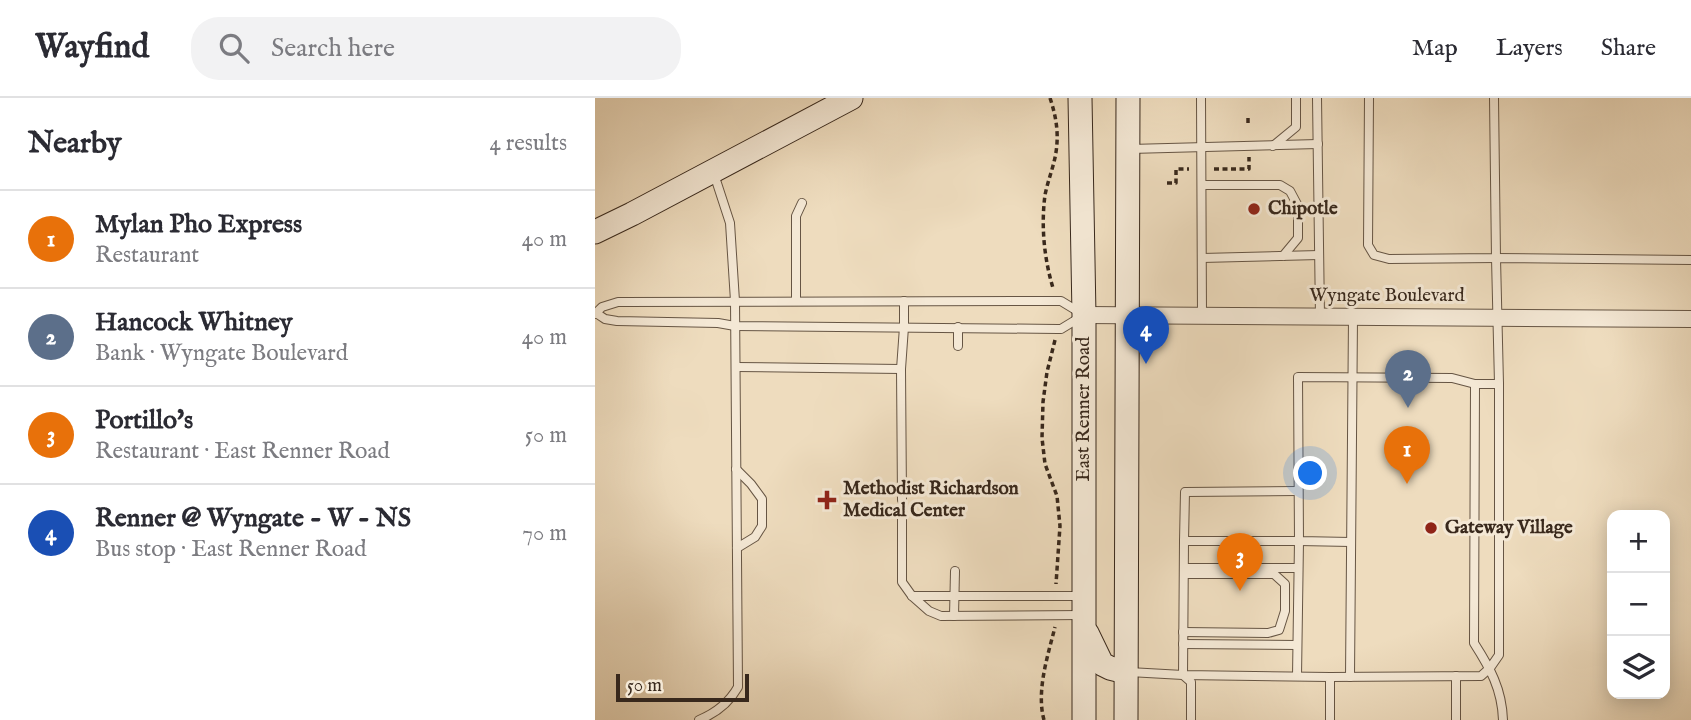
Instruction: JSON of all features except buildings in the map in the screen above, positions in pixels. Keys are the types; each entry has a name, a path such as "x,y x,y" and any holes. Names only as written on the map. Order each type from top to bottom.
{"main road":[{"path":"595,232 851,98"},
{"path":"1126,720 1128,98"},
{"name":"East Renner Road","path":"1077,103 1083,315 1084,720"},
{"path":"1084,613 1102,664 1126,672"}],"street":[{"name":"Wyngate Boulevard","path":"1083,315 1691,319"}],"lane":[{"path":"1202,98 1202,317"},
{"path":"1273,146 1296,127 1296,98"},
{"path":"1317,98 1320,317"},
{"path":"1369,98 1368,244 1374,255 1389,259 1691,260"},
{"path":"1126,672 1330,677 1481,676 1499,654 1499,384 1494,98"},
{"path":"1127,149 1318,144"},
{"path":"699,720 725,705 738,687 735,300 730,223 713,172"},
{"path":"1202,185 1280,185 1290,191 1298,206 1299,238 1283,256"},
{"path":"796,300 796,216 801,203"},
{"path":"1202,258 1319,255"},
{"path":"901,500 904,301"},
{"path":"1057,301 1083,315 1058,328 735,326 718,323 617,321 596,314 602,307 618,302 1057,301"},
{"path":"1350,677 1353,317"},
{"path":"958,327 958,346"},
{"path":"736,367 901,369"},
{"path":"1297,676 1298,377 1453,378 1475,384 1499,384"},
{"path":"1475,384 1474,643 1490,668 1503,704 1503,720"},
{"path":"736,469 762,499 762,526 755,537 737,548"},
{"path":"1191,720 1191,682 1183,675 1185,492 1299,491"},
{"path":"902,517 902,582 912,596 929,611 941,616 1084,613"},
{"path":"1184,541 1351,542"},
{"path":"1184,571 1298,568"},
{"path":"954,616 955,571"},
{"path":"1183,632 1268,633 1279,630 1286,611 1285,584 1274,574 1184,571"},
{"path":"912,596 1056,596 1084,613"},
{"path":"1183,644 1297,645"},
{"path":"1456,676 1456,720"},
{"path":"1330,677 1330,720"}],"path":[{"path":"1049,98 1056,113 1058,129 1056,154 1045,197 1043,233 1057,301"},
{"path":"1214,169 1249,169 1249,154"},
{"path":"1167,183 1176,183 1175,169 1194,169"},
{"path":"1056,596 1060,526 1057,496 1045,464 1042,438 1047,372 1058,328"},
{"path":"1044,720 1042,691 1056,615"}],"place":[{"name":"Chipotle","path":"1254,209"},
{"name":"Renner @ Wyngate - W - NS","path":"1146,364"},
{"name":"Hancock Whitney","path":"1408,408"},
{"name":"Mylan Pho Express","path":"1407,484"},
{"name":"Methodist Richardson Medical Center","path":"827,500"},
{"name":"Gateway Village","path":"1431,528"},
{"name":"Portillo's","path":"1240,591"}]}
